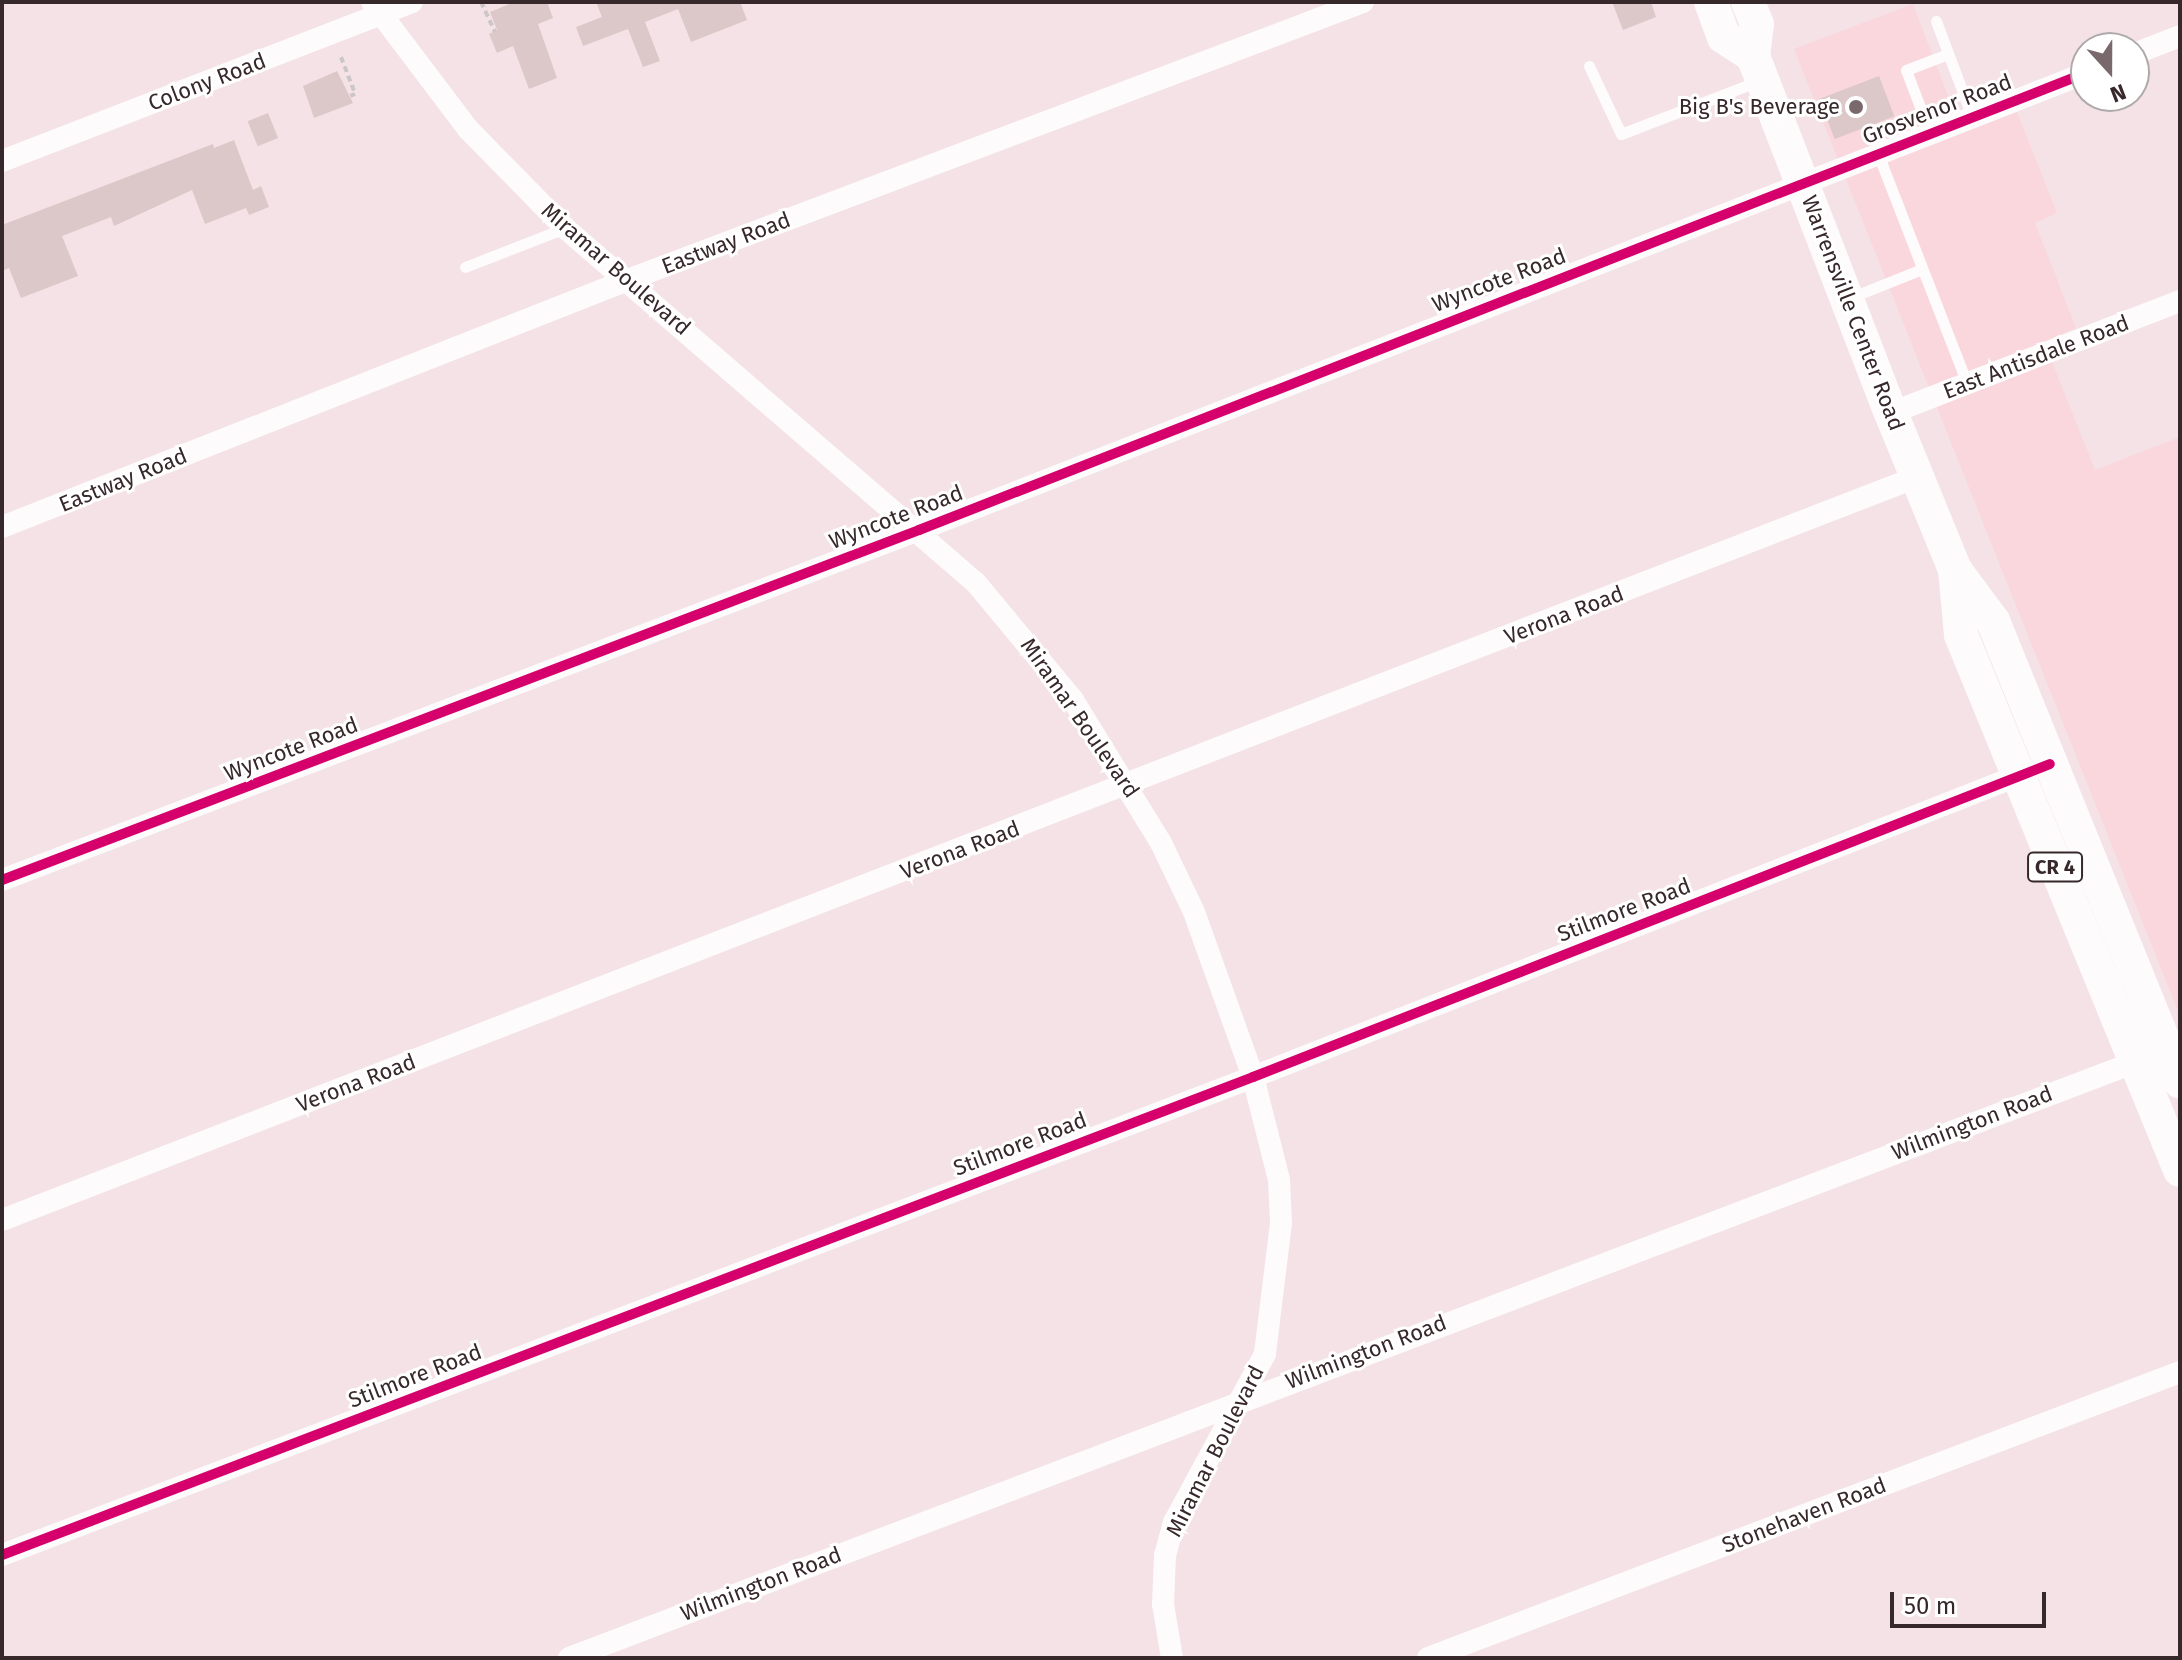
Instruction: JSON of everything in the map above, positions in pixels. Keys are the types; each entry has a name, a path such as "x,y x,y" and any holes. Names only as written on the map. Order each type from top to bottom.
{"main road":[{"path":"1711,2 1724,37 1758,68"},
{"name":"Warrensville Center Road","path":"1748,2 1757,24 1758,68 1891,413 1951,560 1993,621 2180,1082"},
{"name":"Warrensville Center Road","path":"1951,560 1961,635 2132,1063 2180,1170"}],"street":[{"name":"Colony Road","path":"2,161 376,8 412,2"},
{"name":"Eastway Road","path":"2,527 625,281 1363,2"},
{"name":"Miramar Boulevard","path":"376,8 468,129 565,228 919,530 1034,647 1129,784 1194,912 1253,1077 1279,1180 1281,1223 1265,1354 1171,1533 1163,1604 1172,1658"},
{"path":"2150,48 2180,36"},
{"name":"Grosvenor Road","path":"1802,183 2070,79"},
{"name":"Wyncote Road","path":"2,880 919,530 1802,183"},
{"name":"East Antisdale Road","path":"1891,413 2180,301"},
{"name":"Verona Road","path":"2,1220 1917,477"},
{"name":"Stilmore Road","path":"2,1555 1253,1077 2050,764"},
{"name":"Wilmington Road","path":"569,1658 2166,1050"},
{"name":"Stonehaven Road","path":"1428,1658 2180,1372"}],"lane":[{"path":"1936,21 1972,117"},
{"path":"1930,133 1906,70 1948,54"},
{"path":"1589,66 1621,134 1758,68"},
{"path":"1878,154 1967,383"},
{"path":"465,267 565,228"},
{"path":"1847,299 1922,269"}],"path":[{"path":"481,2 495,32"},
{"path":"341,57 355,94 350,96"}],"shaded area":[{"path":"1913,4 1962,133 2017,112 2057,213 2035,223 2076,328 2044,342 2095,470 2180,437 2180,1016 1794,49"}],"building":[{"path":"514,2 547,2 553,18 538,24 557,78 529,89 513,46 497,53 489,34 497,30 490,12"},
{"path":"596,2 740,2 747,20 691,42 678,9 645,22 660,61 643,67 628,29 583,46 576,27 602,17"},
{"path":"1612,2 1651,2 1656,17 1623,30"},
{"path":"337,71 353,103 314,118 303,86"},
{"name":"Big B's Beverage","path":"1879,76 1894,116 1835,139 1819,99"},
{"path":"268,113 278,138 258,146 248,121"},
{"path":"234,140 253,190 261,186 269,207 249,215 246,208 205,224 192,190 114,226 111,217 62,236 78,276 21,298 9,268 2,271 2,225 213,144 214,148"}],"cycle path":[{"path":"2,880 919,530 2070,79"},
{"path":"2,1555 1253,1077 2050,764"}],"place":[{"name":"Big B's Beverage","path":"1856,107"}]}
